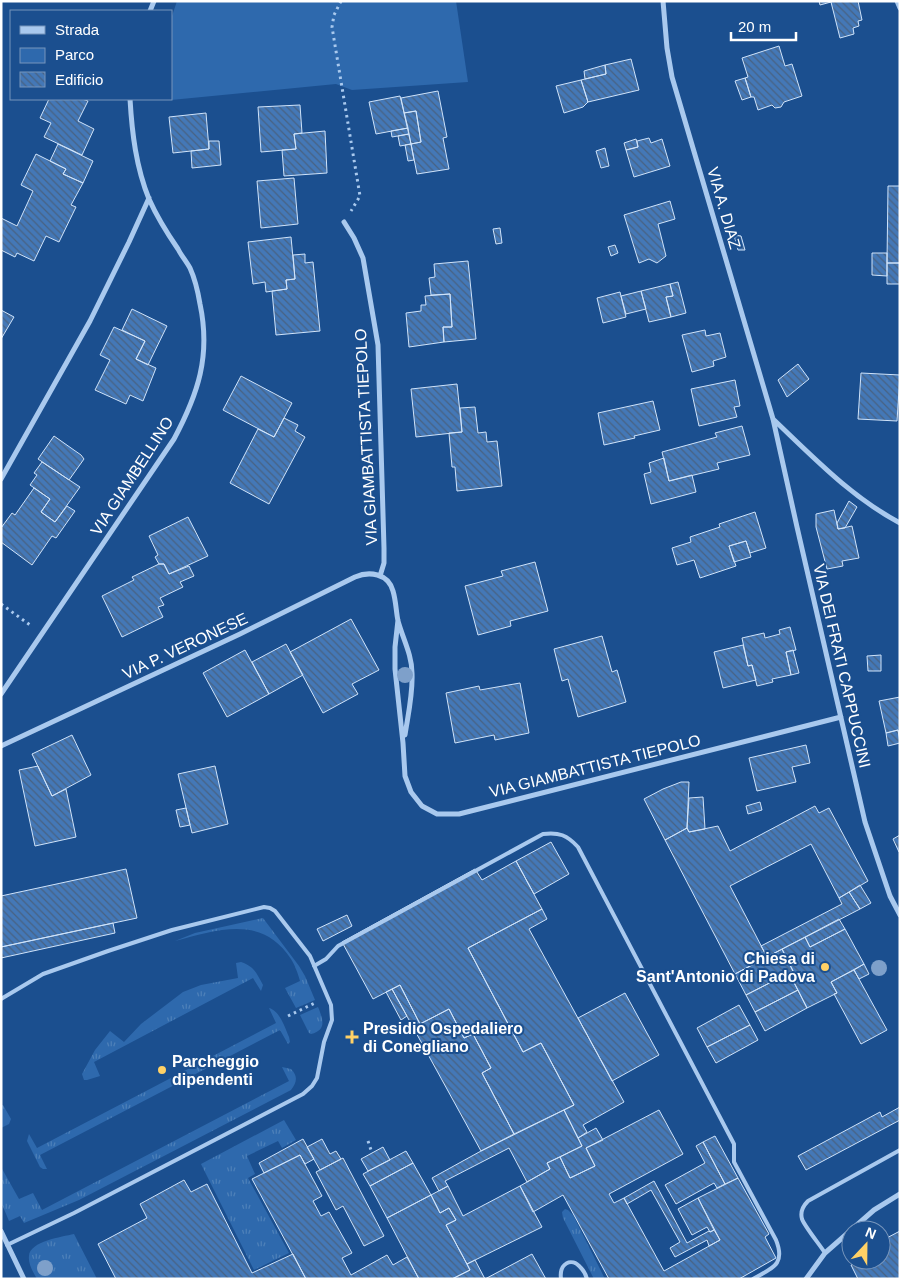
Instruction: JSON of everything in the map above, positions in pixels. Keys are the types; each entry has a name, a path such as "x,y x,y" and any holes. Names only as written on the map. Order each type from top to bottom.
{"street":[{"name":"VIA A. DIAZ","path":"663,1 666,48 672,77 773,419"},
{"path":"897,1 900,8"},
{"name":"VIA GIAMBELLINO","path":"1,694 174,439 187,415 197,388 203,362 205,338 198,292 189,268 159,220 149,198 132,131 130,100"},
{"path":"1,479 90,321 149,198"},
{"name":"VIA GIAMBATTISTA TIEPOLO","path":"344,222 354,238 362,258 378,345 384,548 384,563 380,576 388,582 393,590 398,620 411,659 412,674 412,689 403,743"},
{"path":"773,419 822,467 873,507 900,523"},
{"name":"VIA DEI FRATI CAPPUCCINI","path":"773,419 866,822 890,896 900,915"},
{"name":"VIA P. VERONESE","path":"1,746 231,638 355,577 370,573 380,576"},
{"name":"VIA GIAMBATTISTA TIEPOLO","path":"398,620 395,669 405,776 411,792 422,806 438,814 459,814 841,717"},
{"path":"807,1277 825,1253 874,1210 900,1194"},
{"path":"1,1231 24,1279"}],"lane":[{"path":"314,966 326,959 338,946 543,834 564,835 572,840 578,847 734,1144 734,1162 778,1245 780,1251 779,1259 775,1267 753,1279"},
{"path":"1,999 43,974 108,950 172,930 264,907 275,911 310,956 331,1005 332,1020 324,1042 318,1078 303,1094 82,1209 7,1245"},
{"path":"825,1253 803,1220 803,1206 808,1201 900,1150"},
{"path":"561,1279 561,1270 564,1265 571,1262 582,1268 587,1279"}],"path":[{"path":"341,1 334,15 332,26 360,196 344,222"},
{"path":"1,604 30,625"},
{"path":"288,1016 316,1003"},
{"path":"368,1141 372,1153"}],"green space":[{"path":"177,1 456,1 468,82 352,90 336,84 172,100 172,16"},
{"path":"263,918 299,966 315,1000 296,1008 285,988 300,981 296,970 291,959 279,945 267,936 253,931 238,929 207,933 175,941 195,933"},
{"path":"241,962 252,968 257,974 263,985 261,991 253,978 94,1062 100,1076 84,1080 82,1074 95,1050 110,1031 124,1042 141,1024 183,992 201,985 238,978 236,963"},
{"path":"318,1007 322,1027 311,1034 300,1015"},
{"path":"269,1008 282,1020 289,1037 290,1042 288,1044 280,1030 40,1155 47,1169 40,1167 27,1141 29,1134 37,1148 276,1023"},
{"path":"282,1067 291,1069 295,1074 295,1084 291,1090 79,1200 24,1223 20,1216 9,1221 1,1202 1,1167 19,1199 33,1193 42,1210 289,1081"},
{"path":"3,1105 11,1119 9,1124 1,1128 1,1106"},
{"path":"284,1120 296,1140 282,1148 278,1141 247,1156 255,1174 248,1178 289,1253 254,1270 201,1164"},
{"path":"565,1209 573,1215 605,1279 594,1279 563,1218 562,1212"},
{"path":"74,1234 97,1279 37,1279 29,1262 31,1251 47,1240"}],"building":[{"path":"819,1 858,1 862,20 858,21 859,26 853,28 854,34 840,38 831,2 820,5"},
{"path":"779,46 785,66 792,64 802,96 784,102 781,107 775,108 772,105 758,110 754,97 751,97 745,78 748,77 742,58"},
{"path":"631,59 639,90 588,102 581,80 606,74 605,65"},
{"path":"605,65 606,74 585,79 584,71"},
{"path":"745,78 751,97 742,100 735,81"},
{"path":"581,80 588,102 583,107 564,113 556,86"},
{"path":"438,91 447,137 443,138 449,169 417,174 411,144 421,142 416,111 404,113 401,98"},
{"path":"400,96 408,128 376,134 369,102"},
{"path":"49,100 88,101 78,121 94,129 82,155 44,137 51,123 40,118"},
{"path":"300,105 302,133 294,134 296,149 261,152 258,107"},
{"path":"416,111 421,142 411,144 404,113"},
{"path":"206,113 209,149 173,153 169,117"},
{"path":"408,128 409,134 392,137 391,131"},
{"path":"325,131 327,173 284,176 282,150 296,149 294,134"},
{"path":"409,134 411,144 400,146 398,136"},
{"path":"649,138 651,143 662,139 670,166 634,177 626,150 638,147 637,141"},
{"path":"636,139 638,147 626,150 624,143"},
{"path":"209,141 219,141 221,165 192,168 191,151 209,149"},
{"path":"58,144 93,161 83,183 63,174 66,169 50,161"},
{"path":"411,144 414,160 408,161 405,145"},
{"path":"605,148 609,166 601,168 596,151"},
{"path":"36,154 66,169 63,174 83,183 71,205 76,207 59,242 46,236 34,261 17,253 15,257 1,250 1,218 17,226 33,191 21,185"},
{"path":"294,178 298,224 261,228 257,181"},
{"path":"888,186 900,186 900,263 887,263"},
{"path":"670,201 675,219 658,224 666,256 657,263 649,259 639,263 624,215"},
{"path":"500,228 502,243 496,244 493,229"},
{"path":"734,235 741,236 745,250 738,250"},
{"path":"291,237 295,279 286,280 287,289 266,292 265,282 253,284 248,242"},
{"path":"615,245 618,253 611,256 608,247"},
{"path":"872,253 887,253 887,276 872,275"},
{"path":"305,254 305,263 313,262 320,331 276,335 272,291 287,289 286,280 295,279 293,255"},
{"path":"468,261 476,339 444,342 443,327 452,327 450,294 431,295 429,278 435,277 434,264"},
{"path":"887,263 900,263 900,284 887,284"},
{"path":"678,282 686,313 671,317 666,297 673,296 670,284"},
{"path":"670,284 673,296 666,297 671,317 649,322 641,291"},
{"path":"641,291 646,309 626,314 621,296"},
{"path":"620,292 626,317 603,323 597,298"},
{"path":"450,294 452,327 443,327 444,342 409,347 406,313 421,311 421,305 426,305 425,296"},
{"path":"132,309 167,326 148,365 136,359 145,341 122,330"},
{"path":"1,310 14,317 1,339"},
{"path":"114,327 145,341 136,359 156,368 143,401 130,395 126,404 95,390 110,360 100,355"},
{"path":"705,330 706,336 720,333 726,357 713,361 714,366 692,372 682,335"},
{"path":"798,364 809,379 787,397 778,380"},
{"path":"861,373 900,375 897,421 858,419"},
{"path":"241,376 292,403 274,437 223,410"},
{"path":"735,380 740,406 734,407 737,417 699,426 691,389"},
{"path":"457,384 462,432 416,437 411,389"},
{"path":"653,401 660,430 604,445 598,413"},
{"path":"475,407 478,433 486,432 487,442 497,441 502,486 457,491 455,467 452,467 449,433 462,432 460,408"},
{"path":"284,418 298,425 295,431 305,437 269,504 230,483 258,429 274,437"},
{"path":"742,426 750,455 717,463 719,469 669,481 662,452 717,437 715,433"},
{"path":"54,436 84,459 69,480 38,459"},
{"path":"664,458 669,481 692,475 696,492 651,504 644,474 651,472 649,463"},
{"path":"42,462 80,487 55,522 41,512 50,499 30,485 37,475 34,473"},
{"path":"34,488 50,499 41,512 55,522 67,506 75,511 56,538 52,536 32,565 1,542 1,528 12,513 15,515"},
{"path":"849,501 857,507 845,528 838,529 837,523"},
{"path":"834,510 838,529 852,526 859,558 842,561 843,566 827,569 816,527 816,514"},
{"path":"755,512 766,548 750,553 746,541 729,546 736,566 700,578 694,560 677,565 672,548 691,542 690,537 720,527 719,524"},
{"path":"188,517 208,556 169,574 164,564 159,564 155,557 158,555 149,536"},
{"path":"746,541 751,557 734,562 729,546"},
{"path":"535,562 548,611 510,621 511,626 478,635 465,586 503,576 501,571"},
{"path":"159,564 164,564 169,574 189,566 194,576 180,582 183,587 160,598 164,605 158,607 163,617 122,637 102,596 134,580 132,577"},
{"path":"351,619 379,670 352,684 358,694 323,713 290,652"},
{"path":"790,627 796,650 786,652 791,675 772,679 773,682 757,686 752,665 748,666 742,638 764,633 765,638 780,634 779,630"},
{"path":"602,636 612,672 617,670 626,702 578,717 568,679 562,681 554,649"},
{"path":"286,644 303,675 269,694 252,662"},
{"path":"743,645 748,666 752,665 756,680 723,688 714,652"},
{"path":"245,650 269,694 227,717 203,673"},
{"path":"793,650 799,673 791,675 786,652"},
{"path":"881,655 881,671 868,671 867,656"},
{"path":"520,683 529,733 495,740 494,735 455,743 446,693 479,686 480,690"},
{"path":"900,697 900,739 898,730 886,733 879,701"},
{"path":"898,730 900,743 888,746 886,733"},
{"path":"72,735 91,775 52,796 32,754"},
{"path":"806,745 810,763 792,767 796,782 757,791 749,758"},
{"path":"38,766 52,796 66,789 76,837 35,846 19,770"},
{"path":"215,766 228,824 192,833 178,774"},
{"path":"681,782 689,782 687,828 665,840 644,799"},
{"path":"703,797 705,829 689,832 687,828 689,798"},
{"path":"760,802 762,810 748,814 746,806"},
{"path":"815,806 819,813 829,808 868,881 839,898 811,844 730,886 767,957 735,974 665,840 687,828 689,832 718,826 730,851"},
{"path":"186,808 190,825 180,827 176,810"},
{"path":"900,835 900,851 899,852 893,839"},
{"path":"551,842 569,874 534,894 516,861"},
{"path":"516,861 542,909 468,948 523,1052 541,1043 574,1105 514,1134 482,1073 491,1068 473,1034 464,1038 449,1009 420,1024 400,985 373,999 342,942 475,869 482,880"},
{"path":"126,869 137,918 1,947 1,896"},
{"path":"860,885 871,903 860,909 849,892"},
{"path":"849,892 860,909 767,957 761,946 842,904 839,898"},
{"path":"542,909 547,919 529,929 624,1102 583,1125 587,1132 578,1138 564,1110 574,1105 541,1043 523,1052 468,948"},
{"path":"347,915 352,926 323,941 317,929"},
{"path":"839,919 845,929 810,947 805,937"},
{"path":"113,923 115,933 1,958 1,947"},
{"name":"Chiesa di Sant'Antonio di Padova","path":"845,929 864,964 831,982 837,993 807,1008 789,973 793,971 782,949 805,937 810,947"},
{"path":"782,949 793,971 746,995 735,974"},
{"path":"864,964 869,974 859,979 854,970"},
{"path":"854,970 887,1030 861,1044 834,994 837,993 831,982"},
{"path":"789,973 798,990 755,1012 746,995"},
{"path":"400,985 420,1024 449,1009 464,1038 473,1034 491,1068 482,1073 514,1134 481,1151 392,989"},
{"path":"392,989 407,1016 401,1020 386,992"},
{"path":"798,990 807,1008 765,1031 755,1012"},
{"path":"625,993 659,1055 612,1081 578,1018"},
{"path":"739,1005 750,1025 707,1047 697,1028"},
{"path":"750,1025 758,1040 716,1063 707,1047"},
{"path":"900,1107 900,1120 806,1170 798,1156 880,1112 882,1117"},
{"path":"564,1110 582,1146 547,1163 550,1169 527,1182 509,1148 445,1181 448,1186 439,1191 432,1178 481,1151"},
{"path":"659,1110 683,1154 609,1194 614,1203 624,1198 664,1271 720,1240 698,1198 738,1178 769,1234 765,1237 776,1258 739,1279 609,1279 563,1195 533,1212 520,1186 550,1169 547,1163 560,1157 570,1178 595,1166 586,1148"},
{"path":"596,1128 603,1140 586,1148 595,1166 570,1178 560,1157 582,1146 578,1138"},
{"path":"715,1136 738,1178 725,1184 703,1142"},
{"path":"303,1139 314,1159 305,1164 300,1155 264,1173 259,1163"},
{"path":"322,1139 330,1154 336,1151 341,1159 320,1170 307,1147"},
{"path":"703,1142 725,1184 717,1188 714,1183 676,1204 665,1185 705,1163 696,1146"},
{"path":"383,1147 390,1160 368,1171 361,1159"},
{"path":"406,1151 413,1163 370,1186 363,1174"},
{"path":"300,1155 322,1196 313,1201 321,1216 329,1212 352,1253 342,1258 351,1275 387,1255 393,1265 407,1257 419,1279 306,1279 252,1179"},
{"path":"343,1158 384,1236 364,1246 343,1206 336,1210 316,1172"},
{"path":"413,1163 431,1195 387,1218 370,1186"},
{"path":"184,1180 191,1192 207,1184 252,1273 293,1254 306,1279 116,1279 98,1244 147,1218 140,1204"},
{"path":"654,1181 687,1243 714,1230 720,1240 709,1246 707,1240 675,1257 670,1248 680,1242 651,1190 627,1204 624,1198"},
{"path":"448,1186 463,1216 520,1186 542,1227 467,1264 446,1225 456,1220 449,1208 440,1213 431,1195"},
{"path":"431,1195 440,1213 449,1208 456,1220 446,1225 470,1270 452,1279 419,1279 387,1218"},
{"path":"698,1198 714,1230 710,1232 707,1227 692,1235 678,1209"},
{"path":"900,1231 900,1279 858,1279 854,1270 891,1270 891,1236"},
{"path":"532,1254 546,1279 485,1279"},
{"path":"475,1260 485,1279 452,1279 470,1270 467,1264"}],"place":[{"name":"Chiesa di Sant'Antonio di Padova","path":"825,967"},
{"name":"Presidio Ospedaliero di Conegliano","path":"352,1037"},
{"name":"Parcheggio dipendenti","path":"162,1070"}]}
